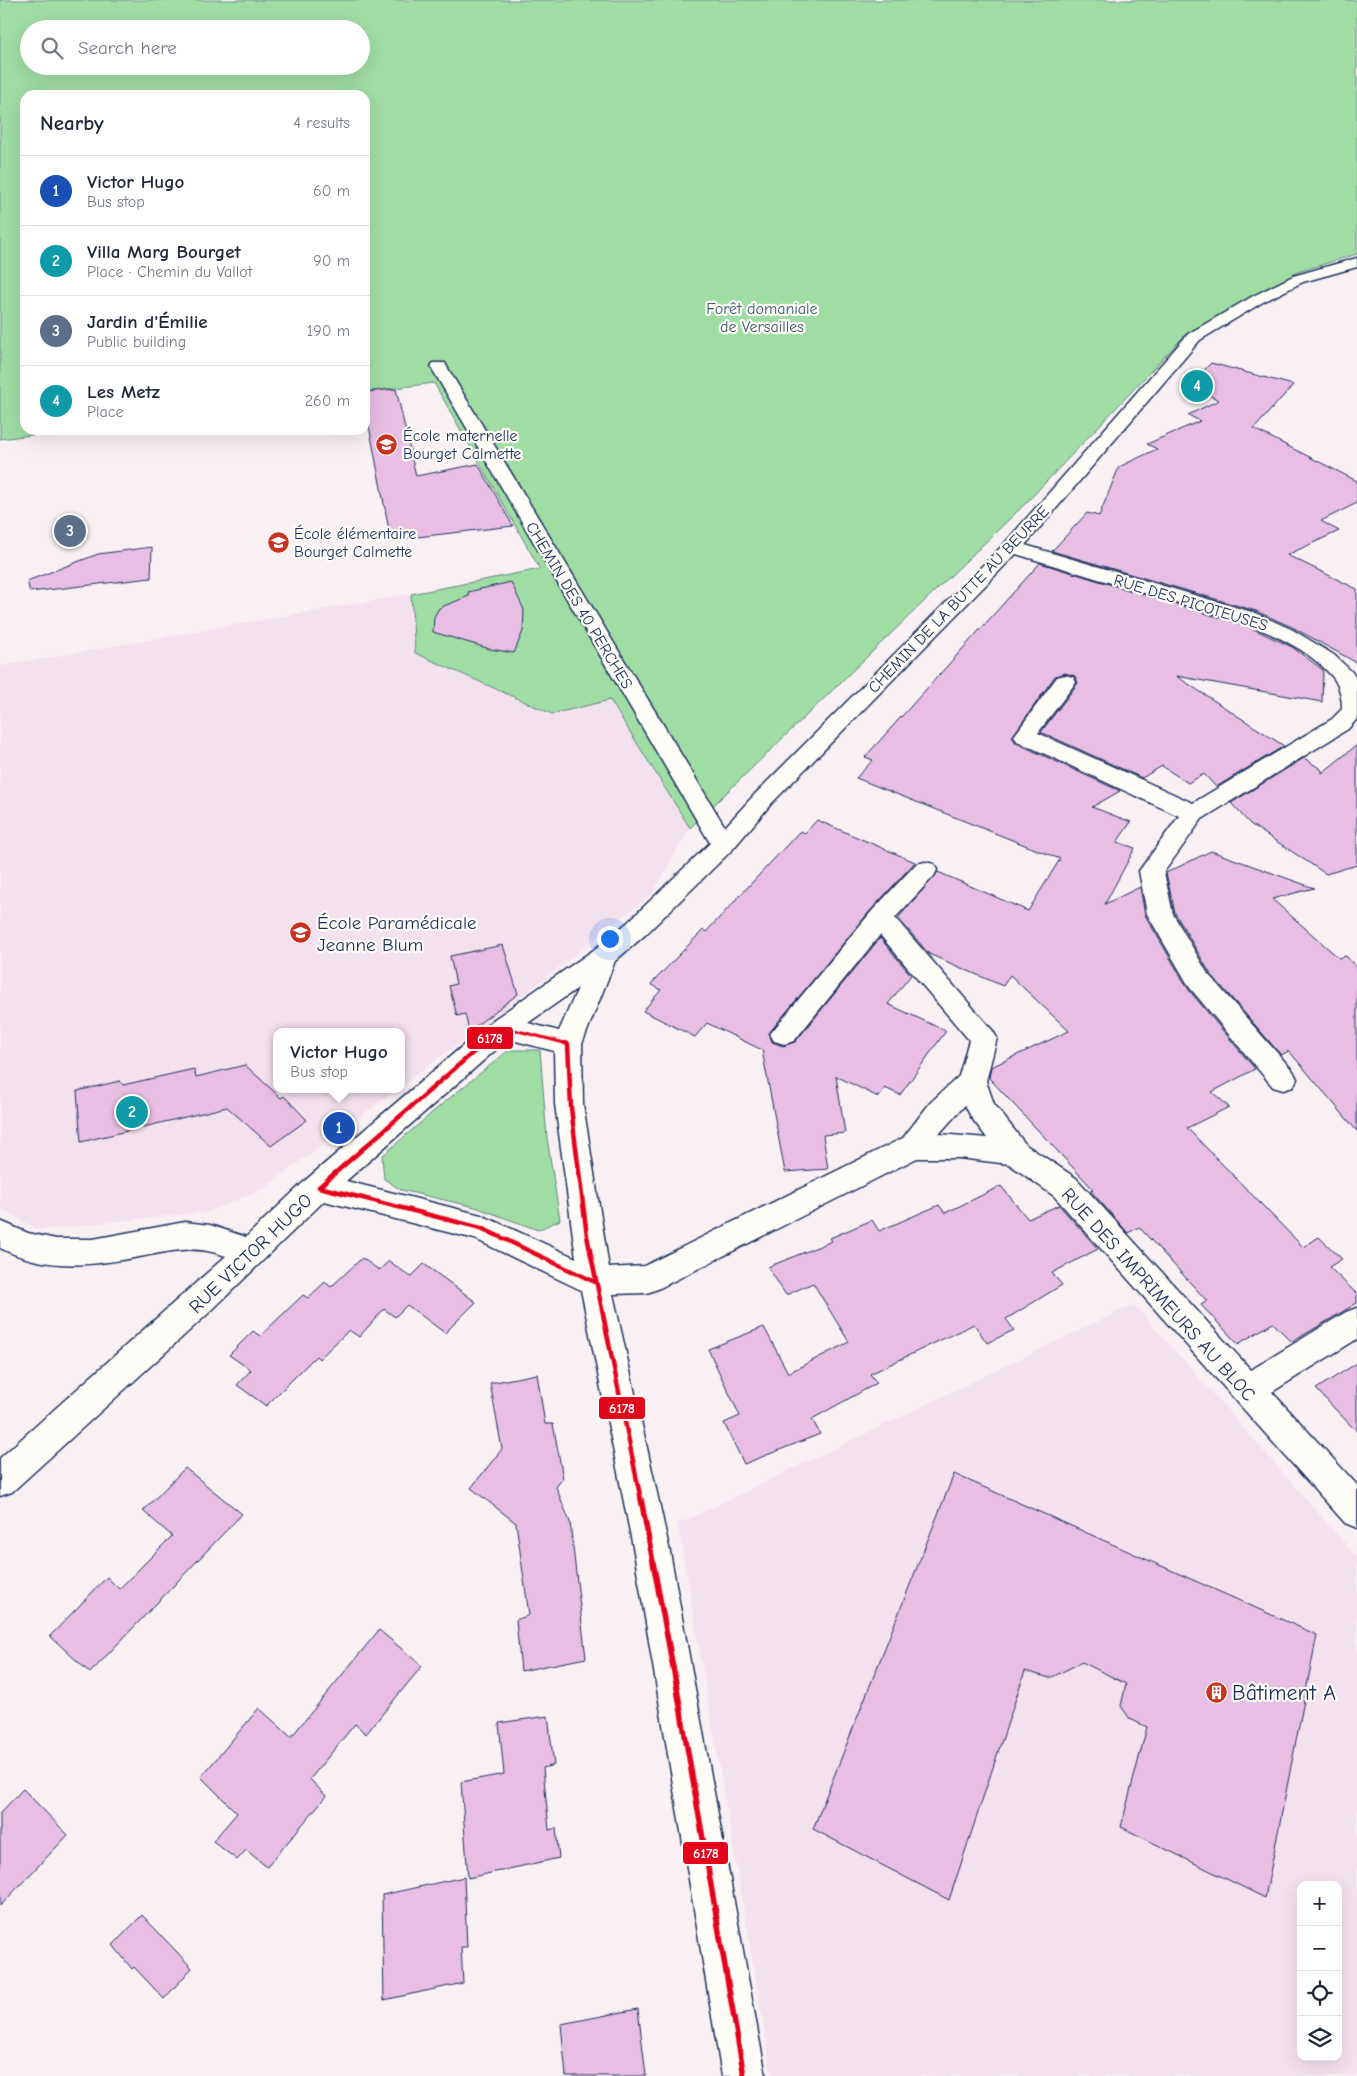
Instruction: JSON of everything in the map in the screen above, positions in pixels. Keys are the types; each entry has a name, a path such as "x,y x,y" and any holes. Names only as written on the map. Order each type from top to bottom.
{"street":[{"name":"CHEMIN DE LA BUTTE AU BEURRE","path":"503,1027 604,956 636,929 723,844 763,799 1012,547 1194,337 1258,299 1298,279 1357,262"},
{"name":"CHEMIN DES 40 PERCHES","path":"439,367 723,844"},
{"name":"RUE DES PICOTEUSES","path":"1012,547 1248,616 1283,632 1318,654 1344,676 1353,697 1353,710 1340,724 1194,813"},
{"path":"1065,682 1025,736 1194,813 1151,871 1160,914 1199,981 1283,1079"},
{"path":"784,1034 880,918 925,870"},
{"path":"880,918 983,1038 972,1081 981,1109 1016,1153"},
{"name":"CHEMIN DE LA BUTTE AU BEURRE","path":"568,1044 604,956"},
{"path":"503,1027 568,1044 568,1104 595,1282 652,1552 744,2076"},
{"name":"RUE VICTOR HUGO","path":"0,1480 200,1302 319,1187 503,1027"},
{"path":"913,1146 940,1111 972,1081"},
{"name":"RUE DES IMPRIMEURS AU BLOC","path":"595,1282 647,1279 913,1146 959,1146 1016,1153 1065,1188 1357,1511"},
{"path":"319,1187 481,1228 595,1282"},
{"path":"0,1234 18,1244 57,1254 96,1252 186,1235 219,1242 251,1252"},
{"path":"1246,1390 1357,1322"}],"shaded area":[{"name":"École Paramédicale Jeanne Blum","path":"411,594 416,653 552,714 610,700 690,828 653,893 552,973 405,1084 405,1028 273,1028 273,1093 392,1093 263,1189 207,1212 37,1230 0,1207 0,666"},
{"path":"1134,1304 1357,1557 1357,2076 772,2076 678,1524"}],"green space":[{"name":"Forêt domaniale de Versailles","path":"0,0 1357,0 1357,254 1298,272 1186,334 1026,503 690,828 610,700 552,714 415,653 411,594 540,569 434,383 370,391 370,90 20,90 20,435 32,435 0,439"},
{"path":"509,1050 540,1050 547,1138 560,1220 538,1230 475,1207 401,1190 384,1179 382,1156"}],"building":[{"path":"1211,363 1293,385 1254,429 1357,481 1357,503 1321,521 1339,531 1287,555 1357,589 1357,663 1294,628 1256,611 1052,551 1087,513 1099,516 1119,467 1157,449 1147,444 1200,421 1188,415 1219,400 1189,386"},
{"path":"396,389 416,476 478,464 513,526 391,540 370,431 370,392"},
{"path":"152,547 151,578 30,592 27,581 98,554"},
{"path":"1040,563 1247,626 1292,647 1323,670 1322,702 1176,676 1284,746 1216,787 1204,774 1188,783 1162,766 1142,778 1041,732 1078,683 1075,676 1065,673 1055,676 1012,737 1016,743 1120,791 1092,807 1131,822 1117,842 1135,848 1105,904 1140,887 1145,915 1188,989 1255,1069 1212,1092 1229,1107 1187,1128 1303,1247 1319,1237 1342,1259 1329,1267 1357,1294 1357,1303 1292,1342 1273,1323 1238,1344 1201,1305 1207,1301 1139,1227 1128,1233 1090,1190 1093,1189 989,1078 991,1067 1069,1031 1010,975 1003,986 929,954 898,918 938,872 1028,911 1060,859 856,778 873,760 865,757"},
{"path":"511,582 524,610 523,631 514,653 490,649 433,632 434,617 439,608 469,596 468,592"},
{"path":"1357,745 1357,865 1326,874 1250,824 1231,803 1304,758 1322,770 1322,773"},
{"path":"817,820 915,862 870,911 769,1033 772,1042 783,1046 795,1042 880,938 911,975 888,1004 946,1031 900,1095 885,1088 878,1097 836,1076 845,1133 823,1135 828,1169 785,1172 762,1050 707,1023 695,1037 643,1011 661,990 651,984 703,930 706,932 800,831 805,833"},
{"path":"1211,851 1314,888 1272,899 1339,958 1346,956 1357,968 1357,1131 1289,1051 1281,1055 1210,973 1175,913 1166,873"},
{"path":"503,945 518,994 469,1031 465,1014 457,1016 449,986 456,984 450,956"},
{"path":"245,1065 273,1091 273,1093 281,1098 284,1096 307,1120 271,1146 227,1107 81,1142 77,1091 120,1081 123,1085 194,1069 196,1077"},
{"path":"1001,1186 1028,1219 1059,1205 1098,1249 1052,1273 1062,1285 1006,1319 1014,1330 987,1343 974,1324 870,1374 877,1383 812,1419 820,1434 744,1464 724,1423 740,1416 708,1349 764,1327 788,1373 849,1342 813,1283 786,1295 768,1267 832,1241 830,1238 872,1220 879,1231 939,1205 945,1213"},
{"path":"362,1258 379,1270 389,1261 411,1277 424,1264 476,1302 445,1333 407,1305 395,1317 384,1309 359,1337 349,1330 319,1359 316,1356 266,1406 237,1385 251,1370 229,1355 253,1331 260,1336 303,1295 308,1298 325,1282 331,1287"},
{"path":"1357,1363 1357,1432 1316,1389"},
{"path":"537,1374 545,1424 553,1424 563,1478 556,1487 570,1522 586,1658 521,1671 516,1620 529,1615 516,1523 471,1488 502,1449 490,1383"},
{"path":"185,1468 242,1514 90,1673 50,1636 107,1577 119,1589 172,1536 143,1511"},
{"name":"Bâtiment A","path":"954,1474 1317,1635 1265,1898 1121,1827 1147,1727 1130,1719 1121,1706 1126,1684 1082,1662 1050,1678 1025,1671 949,1900 813,1829"},
{"path":"379,1630 422,1666 366,1734 355,1724 310,1779 326,1796 267,1867 246,1850 237,1860 213,1841 237,1813 201,1777 259,1708 291,1737"},
{"path":"548,1716 554,1765 543,1768 549,1830 556,1828 559,1858 468,1878 461,1782 504,1774 499,1723"},
{"path":"23,1789 68,1835 0,1906 0,1813"},
{"path":"464,1877 467,1947 461,1947 463,1983 384,2000 382,1895"},
{"path":"142,1915 192,1968 164,1999 134,1967 132,1969 113,1945"},
{"path":"638,2009 646,2076 566,2076 561,2024"}],"transit line":[{"name":"6178","path":"319,1187 503,1027 568,1044 571,1108 587,1236 664,1617 744,2076"},
{"name":"6178","path":"319,1187 481,1228 595,1282"}],"place":[{"name":"Les Metz","path":"1197,386"},
{"name":"École maternelle Bourget Calmette","path":"387,444"},
{"name":"Jardin d'Émilie","path":"70,531"},
{"name":"École élémentaire Bourget Calmette","path":"278,542"},
{"name":"École Paramédicale Jeanne Blum","path":"301,933"},
{"name":"Villa Marg Bourget","path":"132,1112"},
{"name":"Victor Hugo","path":"339,1128"},
{"name":"Bâtiment A","path":"1216,1692"}]}
